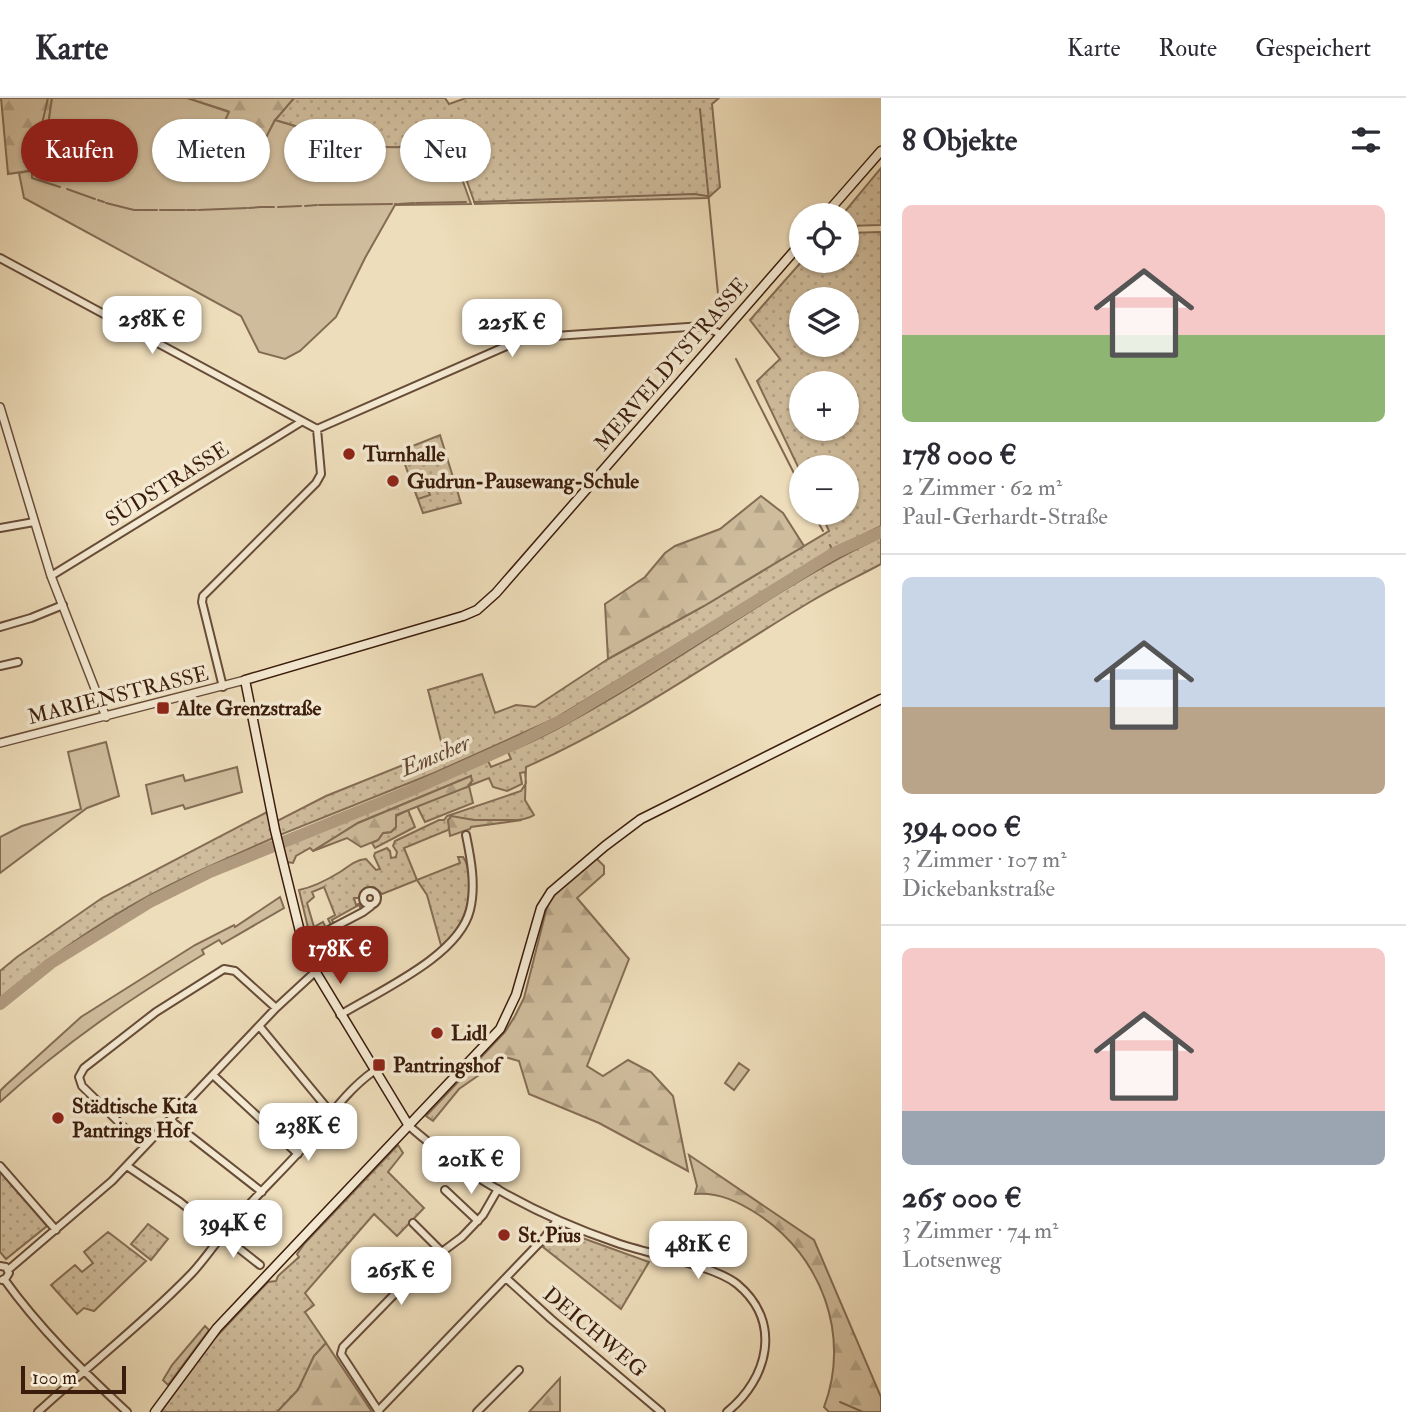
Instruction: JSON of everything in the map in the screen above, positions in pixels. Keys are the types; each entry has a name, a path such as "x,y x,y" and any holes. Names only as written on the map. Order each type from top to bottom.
{"main road":[{"path":"836,203 881,151"},
{"name":"MERVELDTSTRASSE","path":"245,680 429,627 477,610 496,593 789,257"},
{"path":"245,680 277,843 302,944 340,1016 409,1126"},
{"path":"155,1412 217,1328 500,1029 516,995 541,908 551,892 641,819 881,699"}],"street":[{"path":"0,258 317,429 525,338 703,326 721,334"},
{"path":"0,407 51,576 106,717"},
{"name":"SÜDSTRASSE","path":"51,576 301,422"},
{"path":"223,687 202,602 203,596 316,483 321,474 317,429"},
{"path":"0,528 34,522"},
{"path":"0,626 31,618 63,605"},
{"path":"0,666 19,662"},
{"name":"MARIENSTRASSE","path":"0,743 245,680"},
{"path":"340,1016 442,952 461,932 470,912 472,892 467,835"},
{"path":"302,944 371,906"},
{"path":"144,1147 82,1086 79,1077 83,1068 156,1012 224,969 235,971 276,1008"},
{"path":"3,1267 56,1230 127,1166 276,1008 315,972"},
{"path":"260,1027 332,1114"},
{"path":"38,1412 98,1361 191,1273 355,1087 374,1071"},
{"path":"213,1075 298,1154"},
{"path":"170,1120 262,1192"},
{"path":"409,1126 498,1189 557,1220 619,1244 720,1274 736,1284 749,1296 756,1308 765,1343 756,1380 749,1391 727,1412"},
{"path":"0,1166 56,1230"},
{"path":"127,1166 260,1265"},
{"path":"498,1189 478,1222 455,1245 424,1265 342,1349 341,1354 379,1411 545,1237 557,1220"},
{"path":"445,1190 478,1222"},
{"path":"413,1223 443,1253"},
{"path":"1,1257 8,1276 2,1279 83,1371 127,1412"},
{"name":"DEICHWEG","path":"506,1278 558,1326 661,1412"},
{"path":"477,1412 519,1370"}],"green space":[{"path":"1,98 52,98 49,119 21,119 21,172 8,174"},
{"path":"52,98 187,98 229,112 226,119 152,119 152,182 270,182 270,130 275,120 284,123 284,182 386,182 386,147 400,147 400,182 463,182 471,204 395,205 336,317 300,351 285,359 259,352 241,316 24,198 19,173 21,173 21,182 138,182 138,119 49,119"},
{"path":"187,98 294,98 270,130 270,119 225,119 228,111"},
{"path":"294,98 445,98 449,104 466,98 719,98 712,104 720,187 708,198 475,204 467,182 491,182 491,119 400,119 398,147 386,147 386,119 284,119 284,123 275,120"},
{"path":"881,168 881,225 859,226 859,203 852,203"},
{"path":"881,232 881,526 829,552 554,719 434,773 280,835 277,821 326,796 443,749 428,690 482,674 495,713 516,705 535,707 608,659 704,606 829,531 826,525 859,525 859,455 792,455 757,381 780,359 750,320 791,273 859,273 859,233"},
{"path":"440,435 461,503 423,513 400,451"},
{"path":"420,470 430,495 418,499 409,475"},
{"path":"761,496 783,513 804,546 608,659 605,604 645,577 665,553 675,546 720,529"},
{"path":"881,537 881,564 810,602 599,731 526,767 526,779 525,772 520,773 522,784 507,791 493,787 489,778 471,785 471,776 358,823 313,851 310,848 296,856 293,863 287,862 282,846 488,761 491,767 511,759 508,752 598,706 808,576"},
{"path":"106,742 119,796 87,808 0,873 0,837 22,826 81,809 68,752"},
{"path":"237,767 242,792 185,809 183,805 152,814 146,785 183,775 185,781"},
{"path":"471,776 472,781 467,787 396,815 396,827 391,832 383,833 378,840 361,847 347,838 313,851 358,823"},
{"path":"525,784 525,800 534,815 507,821 451,817 448,820 448,830 404,848 417,880 382,894 374,887 365,888 359,898 354,898 356,905 361,903 361,909 359,905 332,920 334,924 331,925 328,919 335,915 324,887 312,892 314,897 307,903 314,927 323,922 326,928 310,936 299,890 320,883 362,860 366,859 376,870 380,869 375,853 387,848 391,858 396,857 397,852 393,846 395,841 444,820 447,816 521,791"},
{"path":"469,786 473,803 425,822 417,806"},
{"path":"408,810 415,827 375,848 372,843 383,833 391,832 396,827 396,816"},
{"path":"267,812 273,838 182,879 125,909 61,951 0,998 0,971 17,957 102,898"},
{"path":"451,816 474,820 522,820 471,827 450,836 448,821"},
{"path":"458,857 463,857 467,864 467,908 442,949 427,895 417,880 460,863"},
{"path":"596,858 604,866 604,874 577,898 629,959 587,1066 603,1076 628,1060 651,1072 673,1096 688,1171 599,1123 529,1094 519,1061 505,1057 459,1089 433,1121 426,1116 505,1032 524,998 552,895"},
{"path":"280,897 284,908 222,944 219,940 202,950 204,954 123,1005 0,1102 0,1091 81,1017 195,945 234,925 235,927"},
{"path":"739,1063 749,1070 734,1090 725,1083"},
{"path":"398,1145 403,1153 388,1172 424,1208 397,1236 374,1214 305,1293 314,1305 305,1312 326,1343 314,1356 298,1390 277,1412 160,1412 215,1338 268,1282 276,1281 299,1257 297,1254 305,1243"},
{"path":"689,1155 814,1240 881,1397 881,1412 829,1412 824,1407 832,1380 832,1326 814,1275 800,1253 781,1232 759,1215 728,1199 695,1194 697,1186"},
{"path":"0,1172 47,1226 6,1259 0,1252"},
{"path":"148,1224 168,1239 151,1260 131,1244"},
{"path":"563,1231 649,1262 621,1309 543,1247 548,1241 553,1245 558,1239 554,1235"},
{"path":"108,1232 146,1261 94,1311 84,1308 77,1314 51,1285 75,1265 82,1272 93,1263 84,1252"},
{"path":"205,1326 209,1330 168,1385 163,1380 172,1365"},
{"path":"326,1343 372,1412 277,1412 298,1390 314,1356"},
{"path":"560,1378 560,1412 529,1412"}],"waterway":[{"path":"48,98 32,167 32,178 60,187"},
{"path":"700,109 718,294"},
{"path":"67,189 95,199"},
{"path":"474,202 694,194 707,196"},
{"path":"98,200 104,202"},
{"path":"416,203 466,202"},
{"path":"106,203 134,210 157,210"},
{"path":"399,204 414,203"},
{"path":"319,205 392,204"},
{"path":"305,206 317,205"},
{"path":"278,207 301,206"},
{"path":"249,208 261,207"},
{"path":"262,207 274,207"},
{"path":"198,210 247,208"},
{"path":"160,210 185,210"},
{"path":"187,210 196,210"},
{"path":"736,359 789,463"},
{"path":"820,525 823,531"},
{"name":"Emscher","path":"0,1004 51,963 150,902 210,872 409,791 519,742 568,717 834,553 881,532"},
{"path":"830,545 834,553"},
{"path":"840,1402 863,1412"}],"place":[{"name":"Turnhalle","path":"349,454"},
{"name":"Gudrun-Pausewang-Schule","path":"393,481"},
{"name":"Alte Grenzstraße","path":"163,708"},
{"name":"Lidl","path":"437,1033"},
{"name":"Pantringshof","path":"379,1065"},
{"name":"Städtische Kita Pantrings Hof","path":"58,1118"},
{"name":"St. Pius","path":"504,1235"}]}
